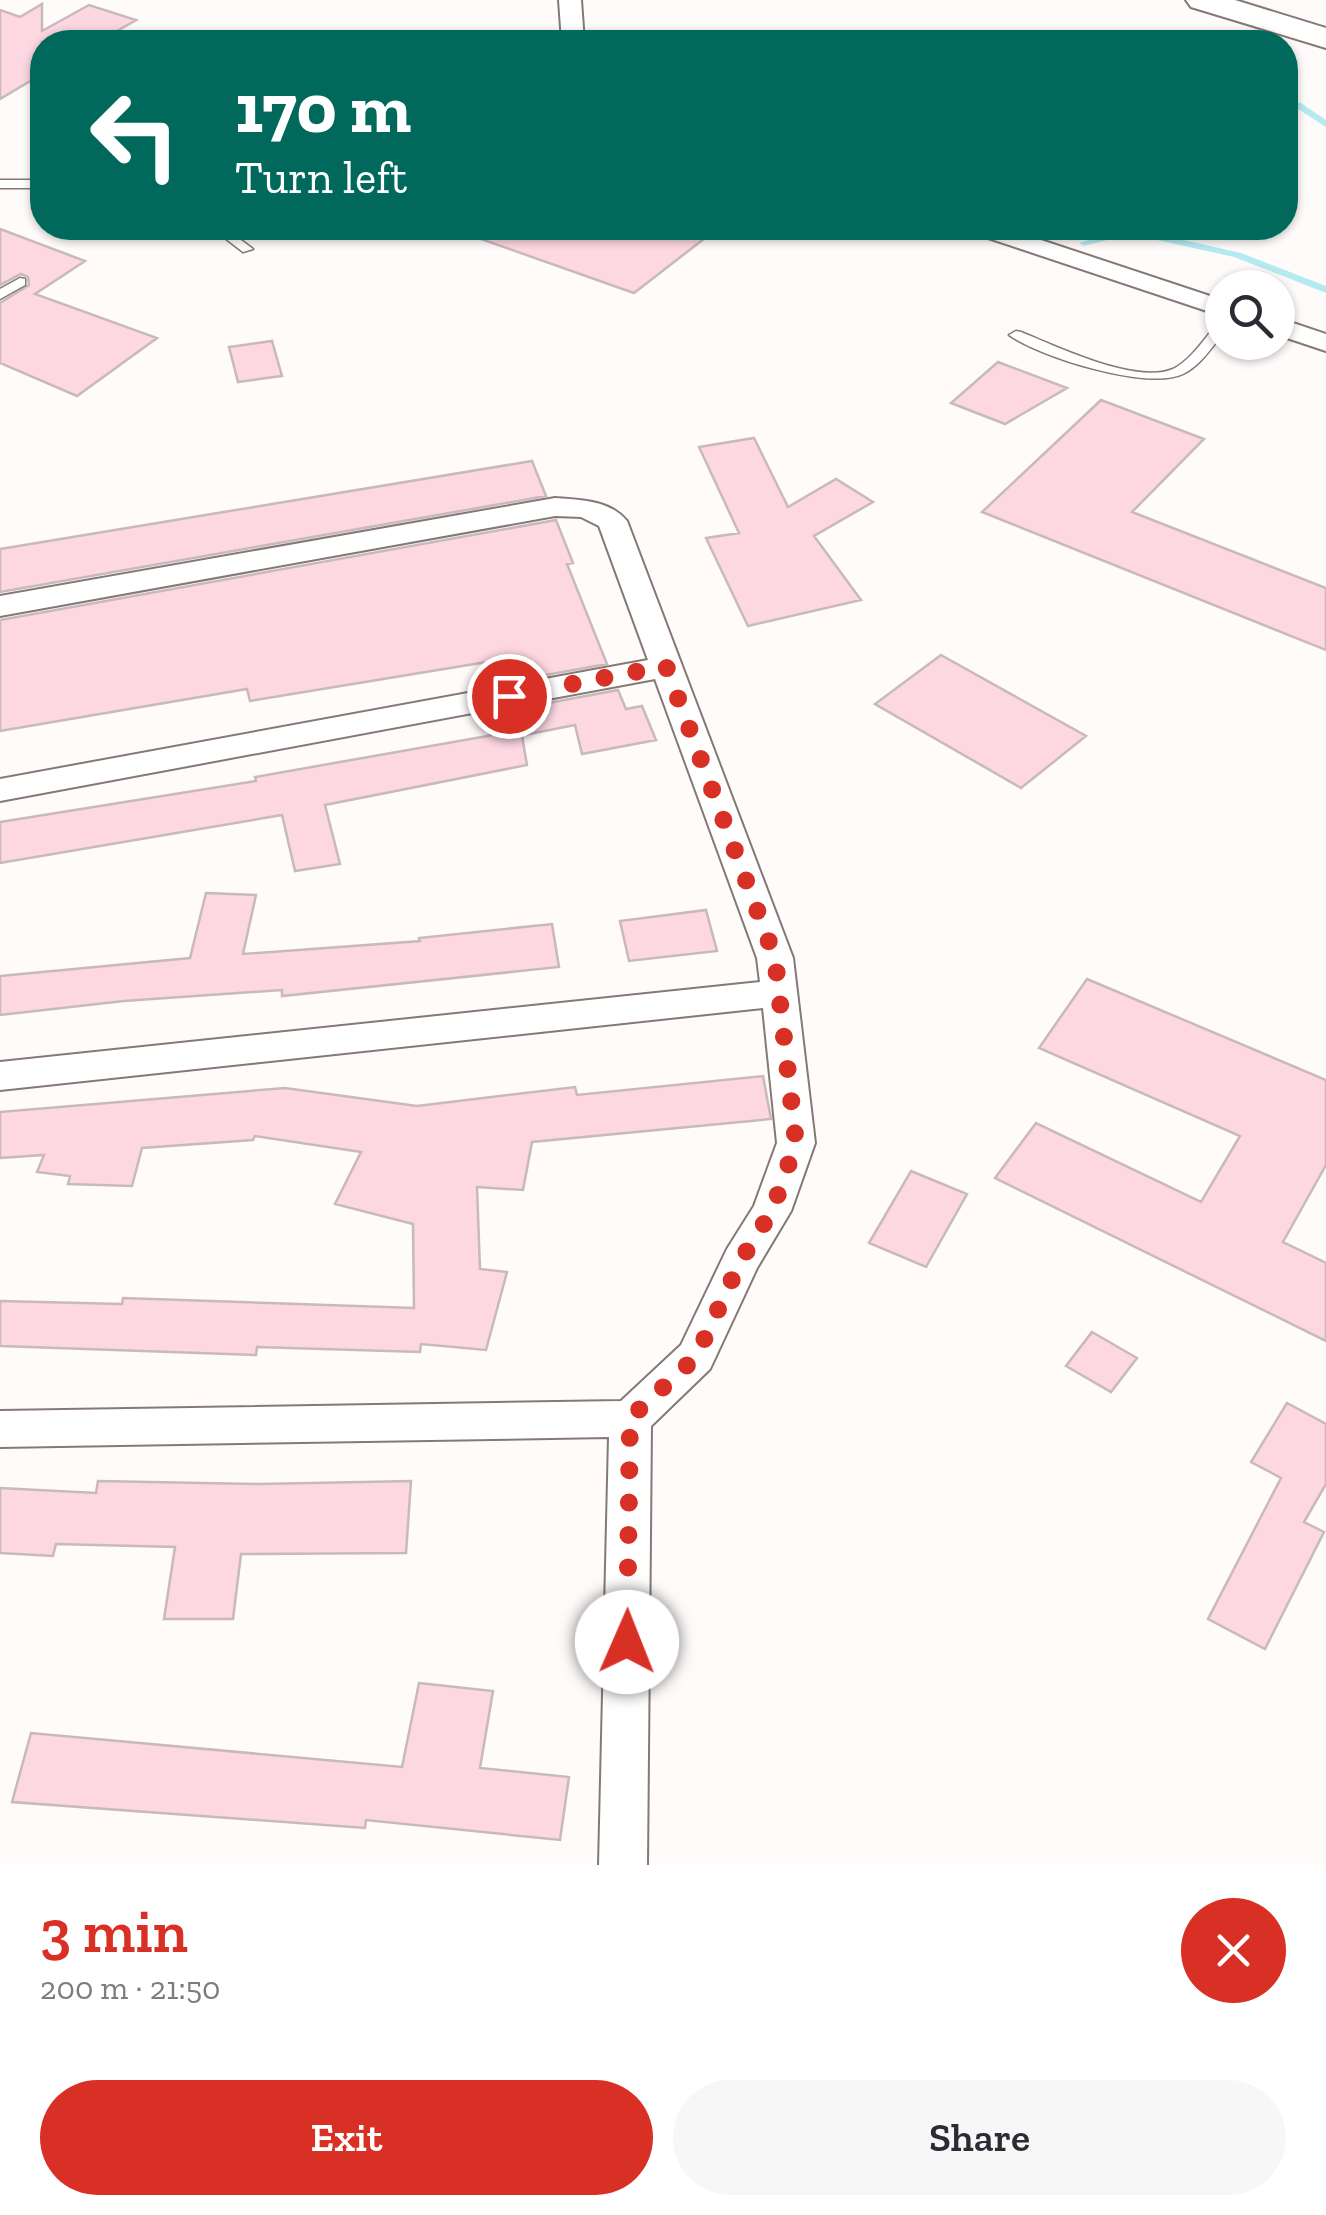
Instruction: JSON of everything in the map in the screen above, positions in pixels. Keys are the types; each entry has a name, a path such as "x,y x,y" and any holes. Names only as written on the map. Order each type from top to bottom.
{"street":[{"path":"570,0 573,30"},
{"path":"1225,3 1326,38"},
{"path":"1018,240 1205,302"},
{"path":"1295,332 1326,342"},
{"path":"0,606 555,507 588,508 612,522 775,958 796,1143 772,1211 741,1260 696,1357 630,1418 0,1428"},
{"path":"0,790 666,666"},
{"path":"0,1076 780,993"},
{"path":"623,1865 630,1418"}],"lane":[{"path":"0,184 30,184"},
{"path":"235,240 247,249"},
{"path":"0,295 20,282"},
{"path":"1016,335 1120,370 1163,376 1177,374 1205,345"}],"building":[{"path":"42,4 42,30 30,30 30,81 0,99 0,10 20,17"},
{"path":"89,5 136,20 119,30 44,30"},
{"path":"0,229 85,261 35,294 157,338 77,396 0,363 0,303 29,285 28,277 21,274 0,285"},
{"path":"484,240 702,240 634,293"},
{"path":"272,341 282,376 238,382 229,347"},
{"path":"998,362 1067,388 1005,424 951,403"},
{"path":"1101,400 1204,439 1132,512 1326,588 1326,650 982,512"},
{"path":"754,438 788,507 836,479 873,502 814,536 861,600 748,626 706,538 739,533 699,447"},
{"path":"532,461 546,496 0,592 0,549"},
{"path":"556,520 573,563 567,564 607,664 507,682 499,660 250,701 247,689 0,731 0,620"},
{"path":"941,655 1086,736 1021,788 875,704"},
{"path":"618,690 626,709 642,706 656,740 582,754 575,725 524,735 516,709"},
{"path":"521,730 527,765 325,805 340,864 295,871 282,815 0,863 0,822 256,781 255,777"},
{"path":"206,893 256,895 243,954 420,941 419,938 552,924 559,967 282,996 282,990 0,1015 0,976 190,958"},
{"path":"706,910 717,951 629,961 620,921"},
{"path":"1087,979 1326,1080 1326,1165 1283,1242 1326,1263 1326,1341 995,1178 1036,1123 1201,1202 1240,1136 1039,1048"},
{"path":"763,1076 771,1119 532,1142 523,1190 477,1187 480,1269 507,1272 486,1350 421,1344 420,1352 257,1347 256,1355 0,1346 0,1301 122,1304 123,1298 414,1308 413,1224 335,1204 361,1152 255,1136 253,1140 142,1148 132,1186 68,1184 70,1176 37,1172 44,1155 0,1158 0,1112 285,1088 417,1106 575,1087 577,1095"},
{"path":"911,1171 967,1194 926,1267 869,1243"},
{"path":"1092,1332 1137,1358 1111,1392 1066,1366"},
{"path":"1287,1403 1326,1424 1326,1484 1304,1522 1324,1532 1265,1649 1208,1619 1281,1478 1251,1462"},
{"path":"98,1481 411,1481 406,1553 241,1554 233,1619 164,1619 175,1547 56,1544 53,1556 0,1553 0,1488 96,1493"},
{"path":"419,1683 493,1691 480,1768 569,1777 560,1840 366,1820 365,1828 12,1802 31,1733 402,1767"}],"waterway":[{"path":"1298,105 1326,124"},
{"path":"1084,243 1096,240"},
{"path":"1170,240 1237,255 1326,290"}],"route":[{"path":"509,696 666,666 775,958 788,1062 796,1143 772,1211 741,1260 696,1357 630,1418 627,1642"}]}
